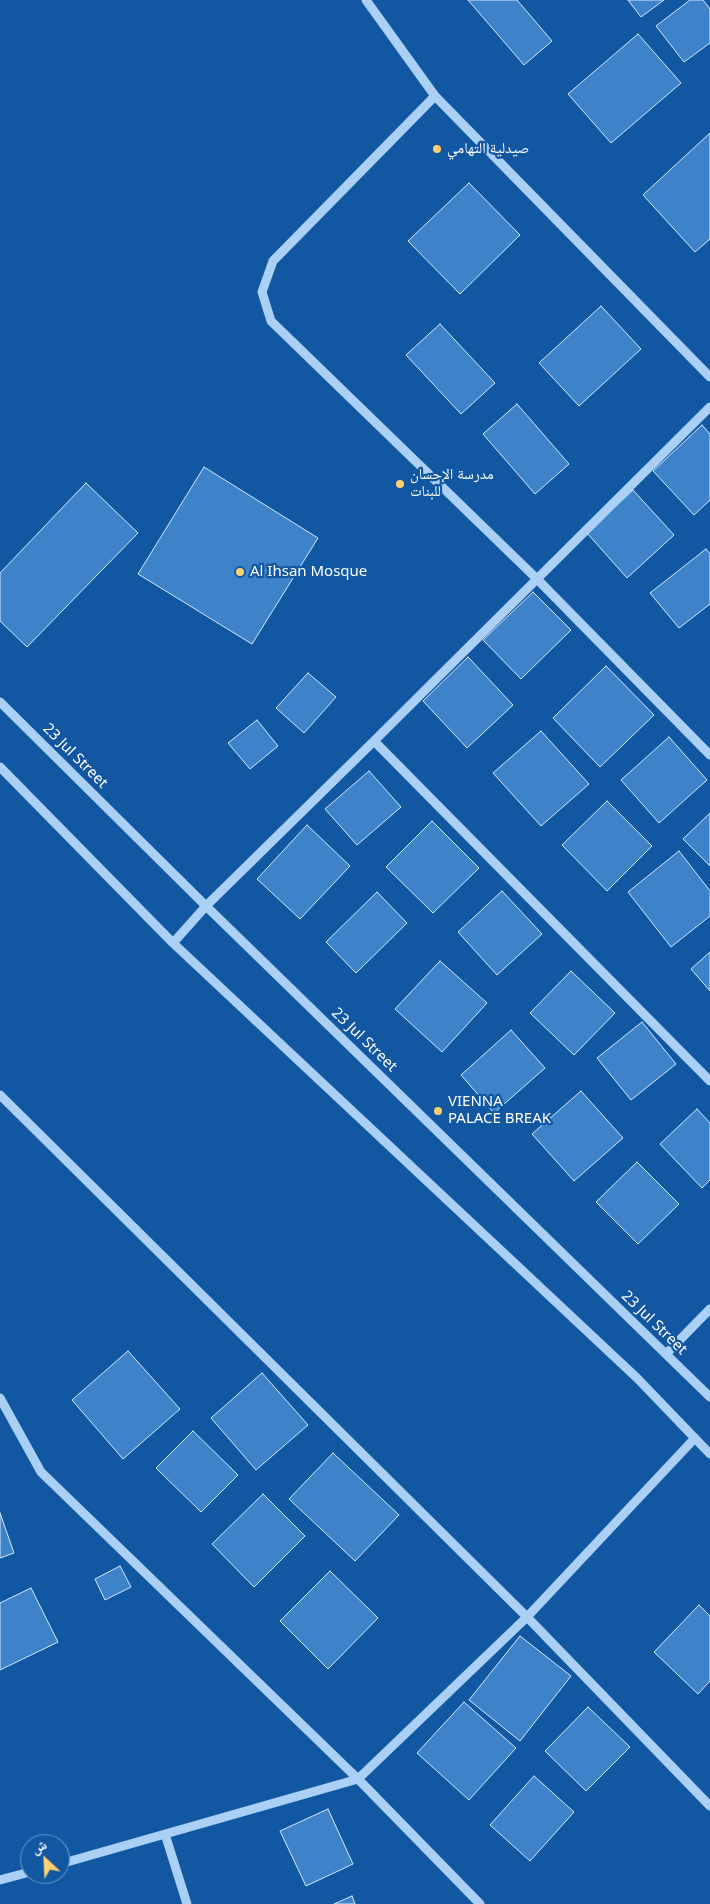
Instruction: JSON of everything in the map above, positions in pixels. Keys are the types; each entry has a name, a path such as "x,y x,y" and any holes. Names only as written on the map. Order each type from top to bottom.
{"street":[{"path":"366,0 435,96 710,377"},
{"path":"435,96 273,261 262,292 271,321 537,579 710,755"},
{"path":"173,943 206,906 710,407"},
{"name":"23 Jul Street","path":"0,702 206,906 710,1396"},
{"path":"374,741 710,1081"},
{"path":"0,768 173,943 637,1378 710,1454"},
{"path":"0,1095 527,1617 710,1806"},
{"path":"666,1354 710,1309"},
{"path":"0,1398 41,1472 358,1779 480,1904"},
{"path":"70,1861 358,1779 527,1617 695,1438"},
{"path":"165,1834 187,1904"},
{"path":"0,1880 20,1875"}],"building":[{"path":"468,0 517,0 552,41 524,65"},
{"path":"628,0 664,0 641,17"},
{"path":"690,0 703,0 710,9 710,43 684,62 656,26"},
{"path":"638,34 681,83 611,143 568,94"},
{"path":"710,133 710,239 695,252 643,195"},
{"path":"469,183 520,235 460,294 408,241"},
{"path":"601,306 641,349 579,406 539,363"},
{"path":"440,324 495,383 461,414 406,355"},
{"path":"517,404 569,464 535,494 483,434"},
{"path":"702,425 710,434 710,500 694,515 653,471"},
{"path":"204,467 318,538 252,644 138,574"},
{"path":"86,483 138,533 27,647 0,621 0,573"},
{"path":"633,490 674,535 627,578 587,533"},
{"path":"706,549 710,554 710,604 679,628 650,593"},
{"path":"533,592 571,630 521,679 483,640"},
{"path":"468,657 513,705 467,748 423,701"},
{"path":"606,666 654,715 600,767 553,718"},
{"path":"308,673 336,697 304,733 276,708"},
{"path":"257,720 278,746 250,769 228,743"},
{"path":"541,731 589,784 541,826 493,773"},
{"path":"669,737 707,780 659,823 621,780"},
{"path":"369,771 401,807 357,845 325,809"},
{"path":"607,801 652,846 607,891 562,845"},
{"path":"710,813 710,866 683,839"},
{"path":"432,821 479,868 433,913 386,867"},
{"path":"307,825 350,866 300,919 257,879"},
{"path":"679,851 710,891 710,916 671,947 628,892"},
{"path":"502,891 542,934 497,975 458,932"},
{"path":"377,892 407,923 356,973 326,942"},
{"path":"710,952 710,991 691,969"},
{"path":"440,961 487,1003 442,1052 395,1009"},
{"path":"571,971 615,1013 574,1055 530,1013"},
{"path":"642,1022 676,1064 631,1100 597,1058"},
{"path":"511,1030 545,1068 494,1113 461,1075"},
{"path":"581,1091 623,1138 574,1181 532,1134"},
{"path":"697,1109 710,1123 710,1180 702,1188 660,1144"},
{"path":"637,1162 679,1204 638,1244 596,1202"},
{"path":"128,1351 180,1409 123,1459 72,1400"},
{"path":"262,1373 308,1425 256,1470 211,1418"},
{"path":"193,1431 238,1475 201,1512 156,1468"},
{"path":"333,1453 399,1515 355,1561 289,1499"},
{"path":"263,1494 305,1536 254,1587 212,1544"},
{"path":"0,1513 14,1553 0,1558"},
{"path":"120,1566 131,1587 105,1600 95,1579"},
{"path":"330,1571 378,1618 328,1669 280,1621"},
{"path":"31,1588 58,1642 0,1670 0,1603"},
{"path":"699,1605 710,1616 710,1681 698,1694 654,1652"},
{"path":"520,1636 571,1676 520,1741 469,1700"},
{"path":"464,1702 516,1748 469,1800 417,1753"},
{"path":"588,1707 630,1747 586,1791 545,1751"},
{"path":"534,1776 574,1812 530,1861 490,1825"},
{"path":"328,1809 353,1864 306,1886 280,1831"},
{"path":"352,1896 355,1904 334,1904"}],"place":[{"name":"صيدلية التهامي","path":"437,149"},
{"name":"مدرسة الإحسان للبنات","path":"400,484"},
{"name":"Al Ihsan Mosque","path":"240,572"},
{"name":"VIENNA PALACE BREAK","path":"438,1111"}]}
